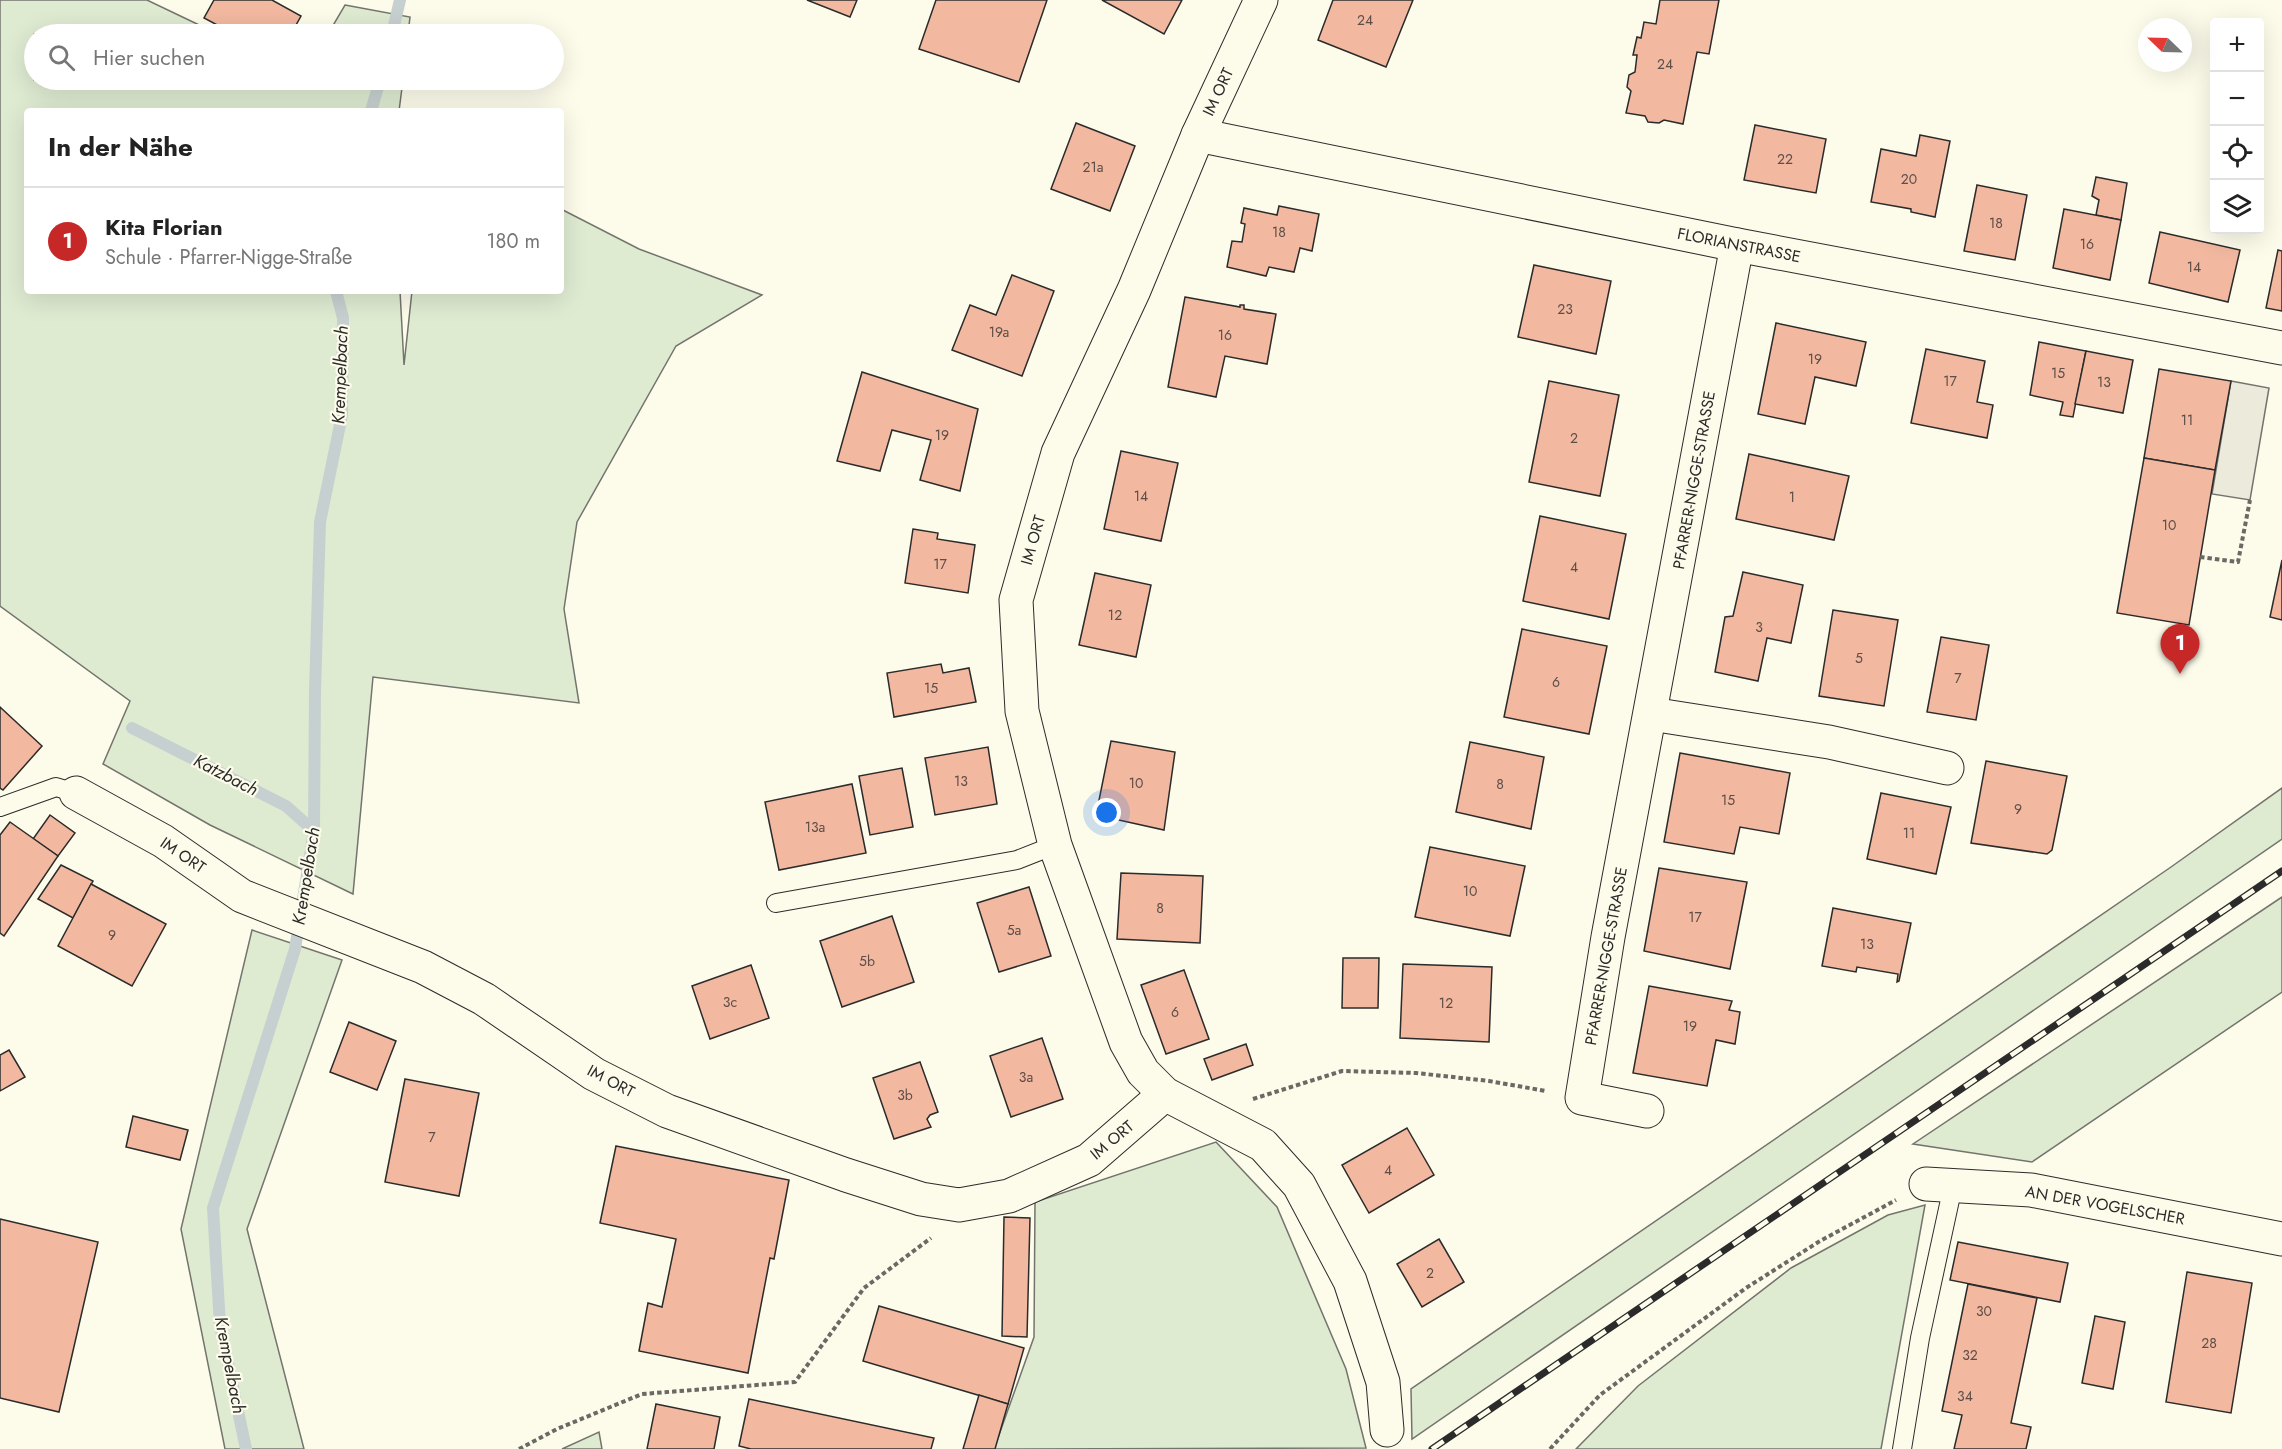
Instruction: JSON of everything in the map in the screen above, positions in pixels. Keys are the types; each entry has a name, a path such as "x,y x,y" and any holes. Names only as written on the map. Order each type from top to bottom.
{"street":[{"name":"IM ORT","path":"1261,0 1198,135 1134,290 1058,453 1016,600 1022,711 1055,845 1126,1042 1143,1072 1165,1094 1263,1145 1299,1185 1350,1281 1383,1382 1387,1430"},
{"name":"FLORIANSTRASSE","path":"1198,135 1737,245 2282,348"},
{"name":"PFARRER-NIGGE-STRASSE","path":"1582,1098 1608,938 1737,245"},
{"path":"1651,714 1830,742 1947,768"},
{"name":"IM ORT","path":"76,793 163,841 242,896 423,967 484,999 594,1074 667,1111 921,1199 959,1205 1009,1196 1089,1160 1165,1094"},
{"path":"1582,1098 1647,1111"},
{"name":"AN DER VOGELSCHER","path":"1940,1185 2031,1190 2282,1239"}],"lane":[{"path":"0,807 56,787 76,793"},
{"path":"776,903 1017,860 1055,845"},
{"path":"1902,1449 1920,1338 1940,1185"}],"path":[{"path":"2200,557 2238,562 2250,500"},
{"path":"1212,1118 1264,1095 1342,1071 1416,1072 1479,1079 1582,1098"},
{"path":"1550,1449 1600,1395 1746,1288 1820,1241 1940,1185"},
{"path":"519,1449 557,1429 642,1394 795,1382 864,1288 931,1238 959,1205"}],"green space":[{"path":"0,0 147,0 197,24 24,24 24,90 402,90 399,108 24,108 24,294 400,294 404,365 412,294 564,294 564,211 639,249 762,295 676,346 577,522 564,609 579,703 373,677 353,894 210,825 103,764 130,701 0,606"},
{"path":"345,5 410,17 409,24 334,24"},
{"path":"2282,788 2282,839 1412,1439 1411,1389 2171,867"},
{"path":"2282,897 2282,992 2032,1162 1913,1144"},
{"path":"252,930 342,960 247,1229 304,1449 225,1449 181,1229"},
{"path":"1216,1142 1277,1207 1346,1369 1366,1448 994,1449 1034,1337 1035,1202"},
{"path":"1925,1205 1881,1449 1576,1449 1638,1386 1791,1268 1888,1215"},
{"path":"599,1432 602,1449 562,1449"}],"shaded area":[{"path":"2231,381 2269,388 2250,500 2212,494"}],"building":[{"path":"214,0 272,0 301,16 297,24 215,24 204,18"},
{"path":"807,0 857,0 850,17"},
{"path":"936,0 1047,0 1019,82 919,49"},
{"path":"1102,0 1182,0 1164,34"},
{"path":"1333,0 1413,0 1386,67 1318,40"},
{"path":"1660,0 1719,0 1709,54 1697,52 1683,124 1664,120 1659,123 1648,122 1645,116 1626,113 1631,91 1627,87 1629,75 1635,72 1637,55 1633,55 1637,37 1641,38 1644,22 1656,24"},
{"path":"1076,123 1135,146 1110,211 1051,189"},
{"path":"1755,125 1826,139 1816,193 1744,180"},
{"path":"1920,135 1950,141 1935,217 1911,212 1911,209 1871,202 1881,149 1916,156"},
{"path":"2096,177 2127,183 2121,220 2096,215 2099,200 2092,196"},
{"path":"1977,185 2027,195 2015,260 1964,251"},
{"path":"1279,206 1319,214 1312,251 1300,248 1294,272 1269,267 1266,276 1227,267 1232,241 1242,242 1245,224 1241,223 1244,208 1277,215"},
{"path":"2064,209 2121,220 2110,280 2053,268"},
{"path":"2160,232 2240,250 2228,302 2149,283"},
{"path":"2278,250 2282,251 2282,311 2266,308"},
{"path":"1534,265 1611,281 1596,354 1518,337"},
{"path":"1012,275 1054,291 1022,376 952,350 970,305 996,315"},
{"path":"1185,297 1240,307 1244,305 1244,309 1276,314 1267,364 1225,356 1216,397 1168,387"},
{"path":"1776,323 1866,342 1856,386 1815,377 1805,424 1758,414"},
{"path":"2039,342 2086,351 2073,417 2060,415 2063,402 2030,395"},
{"path":"1926,349 1985,361 1977,402 1993,405 1987,438 1911,423"},
{"path":"2086,351 2133,360 2123,413 2075,404"},
{"path":"2159,369 2231,381 2215,470 2144,458"},
{"path":"862,372 978,409 960,491 920,480 931,440 892,430 880,471 837,461"},
{"path":"1549,381 1619,395 1600,496 1529,482"},
{"path":"1121,451 1178,463 1161,541 1104,529"},
{"path":"1749,454 1849,476 1834,540 1736,519"},
{"path":"2144,458 2215,470 2189,625 2117,613"},
{"path":"1540,516 1626,534 1609,619 1523,601"},
{"path":"913,529 938,533 937,539 975,545 968,593 905,583"},
{"path":"2282,560 2282,620 2270,617"},
{"path":"1743,572 1803,585 1791,643 1767,638 1758,681 1715,672 1725,617 1733,616"},
{"path":"1095,573 1151,585 1136,657 1079,645"},
{"path":"1833,610 1898,620 1884,706 1819,696"},
{"path":"1522,629 1607,646 1589,734 1504,717"},
{"path":"1941,637 1989,645 1976,720 1927,712"},
{"path":"941,664 943,673 969,668 976,702 894,717 887,673"},
{"path":"0,707 42,746 3,790 0,788"},
{"path":"1111,741 1175,752 1164,830 1096,815"},
{"path":"1470,742 1544,757 1531,829 1456,812"},
{"path":"988,747 997,804 935,815 925,758"},
{"path":"1680,753 1790,773 1779,834 1740,827 1734,854 1664,842"},
{"path":"1986,761 2067,776 2052,850 2047,854 1971,843"},
{"path":"902,768 913,827 870,835 859,776"},
{"path":"852,784 866,853 779,870 765,802"},
{"path":"1881,793 1951,807 1936,874 1867,859"},
{"path":"50,815 75,833 58,856 33,839"},
{"path":"10,822 58,856 4,936 0,933 0,835"},
{"path":"1430,847 1525,866 1510,936 1415,917"},
{"path":"61,865 93,881 73,918 38,899"},
{"path":"1659,868 1747,882 1730,969 1644,951"},
{"path":"1121,873 1203,876 1200,943 1117,939"},
{"path":"91,884 166,924 132,986 58,946"},
{"path":"1029,887 1051,956 999,972 977,903"},
{"path":"1833,908 1911,923 1899,981 1897,982 1898,974 1857,967 1856,972 1822,966"},
{"path":"892,916 914,982 842,1007 820,941"},
{"path":"1343,958 1379,958 1378,1008 1342,1008"},
{"path":"1403,964 1492,967 1489,1042 1400,1038"},
{"path":"751,965 769,1018 710,1039 692,986"},
{"path":"1184,970 1209,1039 1166,1054 1141,985"},
{"path":"1649,986 1732,1001 1729,1010 1740,1012 1735,1044 1716,1040 1707,1086 1633,1073"},
{"path":"349,1022 396,1041 377,1090 330,1072"},
{"path":"1042,1038 1063,1099 1011,1117 990,1056"},
{"path":"1246,1044 1253,1065 1212,1080 1204,1059"},
{"path":"9,1050 25,1077 0,1091 0,1055"},
{"path":"920,1062 938,1112 927,1119 931,1127 894,1139 873,1078"},
{"path":"405,1079 479,1093 459,1196 385,1182"},
{"path":"133,1116 188,1130 180,1160 126,1147"},
{"path":"1407,1128 1434,1175 1369,1213 1342,1165"},
{"path":"616,1146 789,1180 774,1259 770,1258 748,1373 639,1351 648,1303 662,1307 676,1239 600,1223"},
{"path":"1004,1217 1030,1218 1027,1337 1002,1336"},
{"path":"0,1219 98,1242 59,1412 0,1398"},
{"path":"1439,1239 1464,1282 1422,1307 1397,1264"},
{"path":"1958,1242 2068,1263 2060,1302 1950,1280"},
{"path":"2187,1272 2252,1283 2231,1413 2166,1402"},
{"path":"1968,1284 2037,1298 2011,1423 2031,1427 2026,1449 1954,1449 1962,1415 1942,1411"},
{"path":"879,1306 1024,1348 1008,1404 863,1361"},
{"path":"2095,1316 2125,1322 2113,1389 2082,1383"},
{"path":"979,1395 1008,1404 995,1449 963,1449"},
{"path":"749,1399 934,1438 931,1449 751,1449 739,1446"},
{"path":"656,1404 720,1417 714,1449 647,1449"}],"waterway":[{"name":"Krempelbach","path":"394,24 400,0"},
{"name":"Krempelbach","path":"372,108 377,90"},
{"name":"Krempelbach","path":"246,1449 220,1325 213,1208 295,949 314,831 320,522 342,415 343,318 337,294"},
{"name":"Katzbach","path":"132,728 286,806 314,831"}],"railway":[{"path":"1432,1449 2282,871"}],"place":[{"name":"Kita Florian","path":"2180,674"}]}
